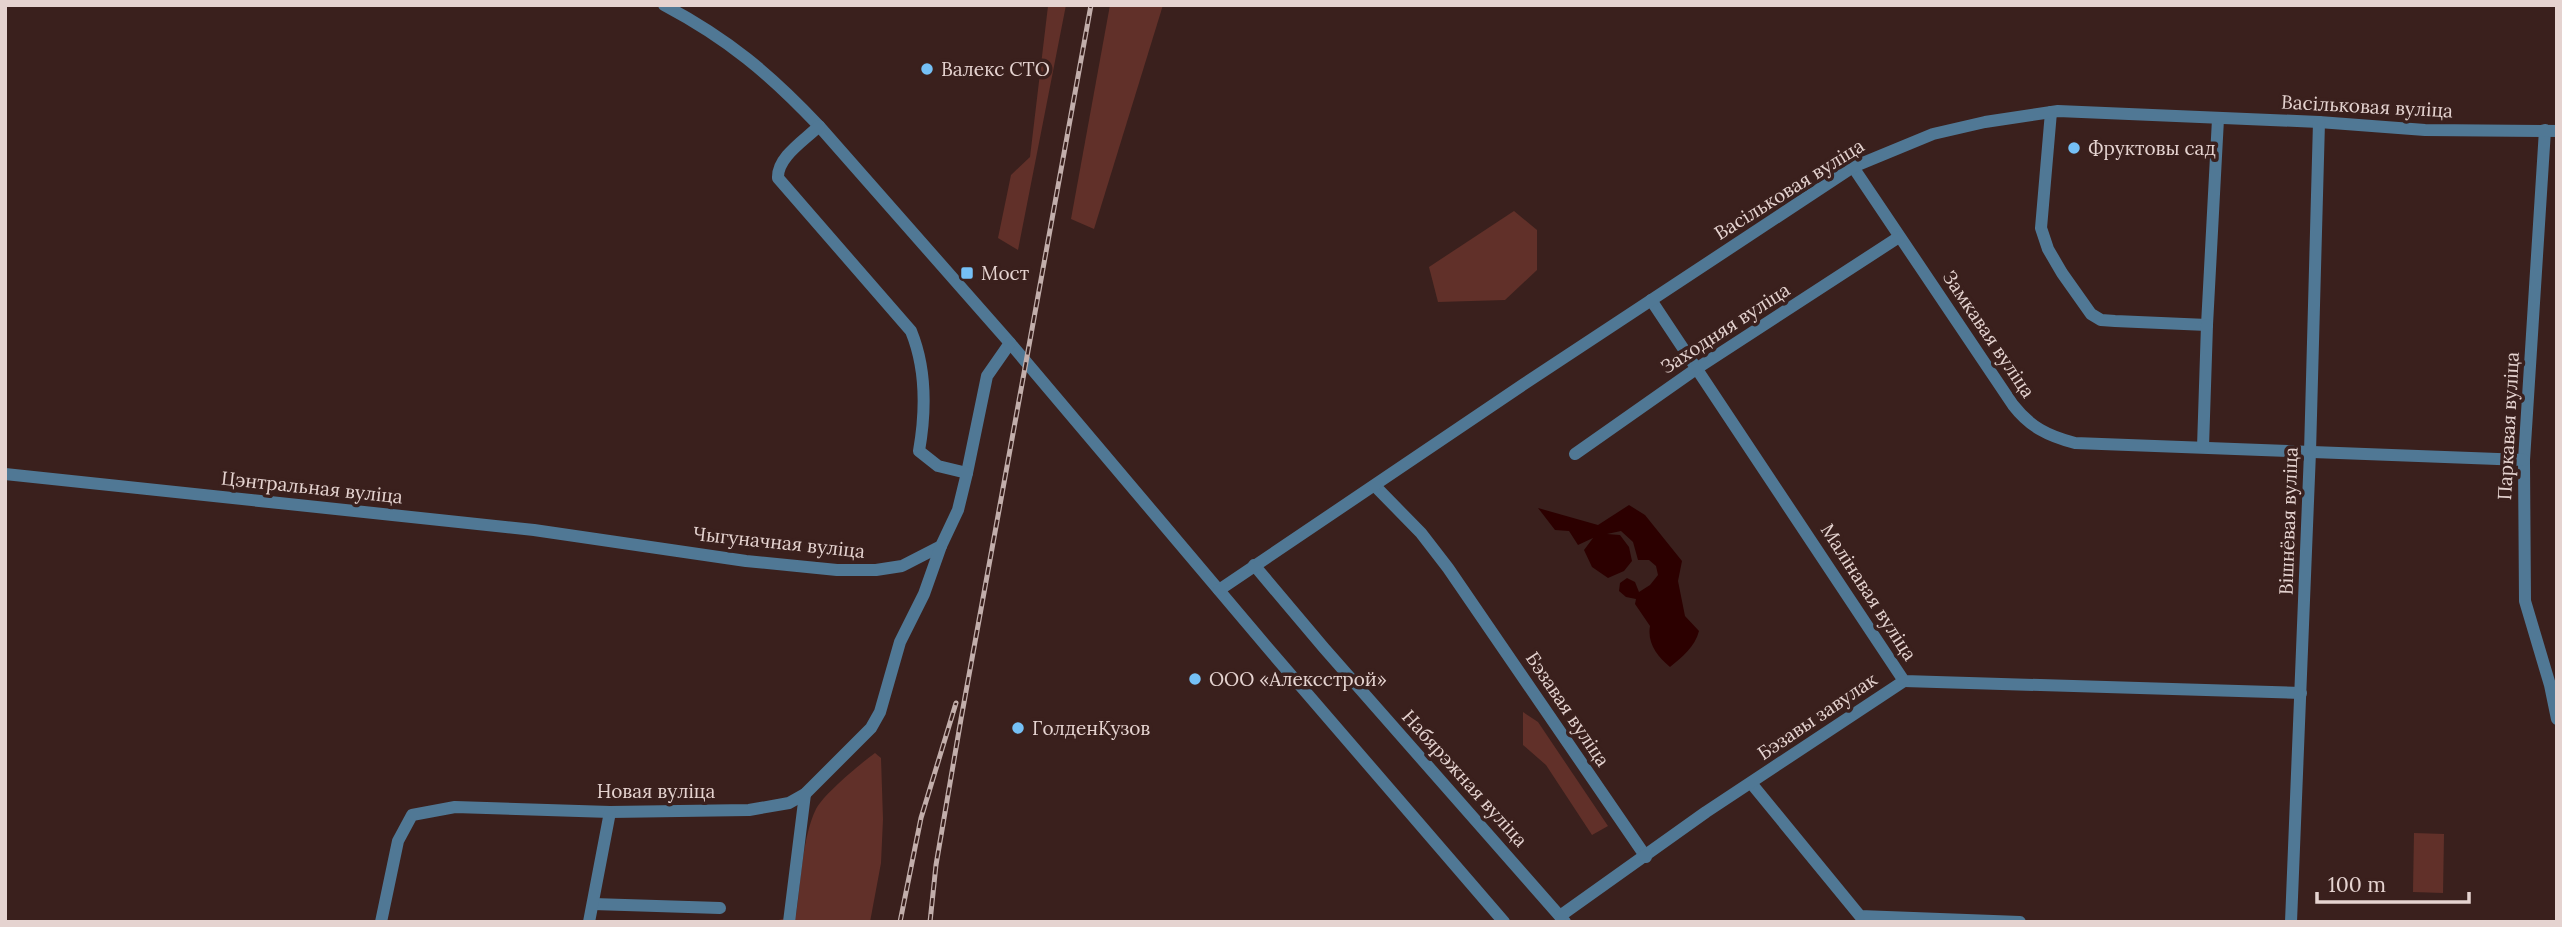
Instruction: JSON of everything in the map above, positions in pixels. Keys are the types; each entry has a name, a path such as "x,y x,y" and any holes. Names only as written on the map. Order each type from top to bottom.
{"street":[{"path":"664,5 741,52 787,92 819,126 1010,343 1504,922"},
{"path":"2051,112 2040,228 2062,273 2091,314 2101,320 2207,326"},
{"name":"Васільковая вуліца","path":"1219,590 1853,167 1933,134 1985,122 2051,112 2319,122 2425,130 2551,131"},
{"path":"2203,447 2218,119"},
{"name":"Вішнёвая вуліца","path":"2291,922 2310,452 2319,122"},
{"path":"819,126 783,161 778,168 778,178 911,331 920,362 924,398 919,451 938,466 967,472"},
{"name":"Паркавая вуліца","path":"2551,131 2524,460 2525,601 2550,685 2557,719"},
{"name":"Замкавая вуліца","path":"1853,167 2013,405 2025,420 2054,438 2075,443 2524,460"},
{"name":"Заходняя вуліца","path":"1575,454 1696,369 1899,237"},
{"name":"Малінавая вуліца","path":"1651,300 1904,681 2301,693"},
{"path":"941,546 958,510 987,376 1010,343"},
{"name":"Цэнтральная вуліца","path":"5,474 614,541"},
{"name":"Бэзавая вуліца","path":"1375,486 1421,533 1448,568 1646,857"},
{"name":"Чыгуначная вуліца","path":"614,541 746,561 838,570 876,570 902,566 941,546"},
{"name":"Новая вуліца","path":"381,922 398,841 412,816 455,807 610,812 749,810 789,803 805,794 871,728 880,712 900,642 925,594 941,546"},
{"name":"Набярэжная вуліца","path":"1254,565 1563,919"},
{"name":"Бэзавы завулак","path":"1751,783 1904,681"},
{"path":"1563,919 1706,812 1751,783 1860,916 2020,922"},
{"path":"789,922 805,794"},
{"path":"589,922 610,812"},
{"path":"593,904 720,908"}],"shaded area":[{"path":"1066,5 1018,250 998,238 1011,175 1030,157 1048,6"},
{"path":"1110,5 1163,5 1094,229 1071,219"},
{"path":"1514,211 1537,230 1537,270 1505,300 1438,302 1429,267"},
{"path":"1629,505 1645,515 1682,561 1678,581 1685,616 1699,631 1691,647 1670,667 1654,649 1650,626 1635,604 1636,599 1626,597 1619,591 1620,583 1627,578 1635,582 1639,592 1650,585 1658,575 1656,566 1649,560 1638,560 1633,542 1621,531 1607,534 1620,535 1629,547 1632,561 1624,571 1608,578 1592,567 1584,550 1593,538 1578,545 1569,531 1555,530 1538,508 1598,525"},
{"path":"1523,712 1538,722 1608,826 1592,835 1546,765 1523,745"},
{"path":"875,753 881,758 883,819 881,863 870,922 772,922 796,915 805,847 816,809 834,787"},
{"path":"2414,833 2444,834 2443,893 2413,892"}],"railway":[{"path":"930,922 936,865 961,719 1091,5"},
{"path":"900,922 921,818 956,703"}],"place":[{"name":"Валекс СТО","path":"927,69"},
{"name":"Фруктовы сад","path":"2074,148"},
{"name":"Мост","path":"967,273"},
{"name":"ООО «Алексстрой»","path":"1195,679"},
{"name":"ГолденКузов","path":"1018,728"}]}
